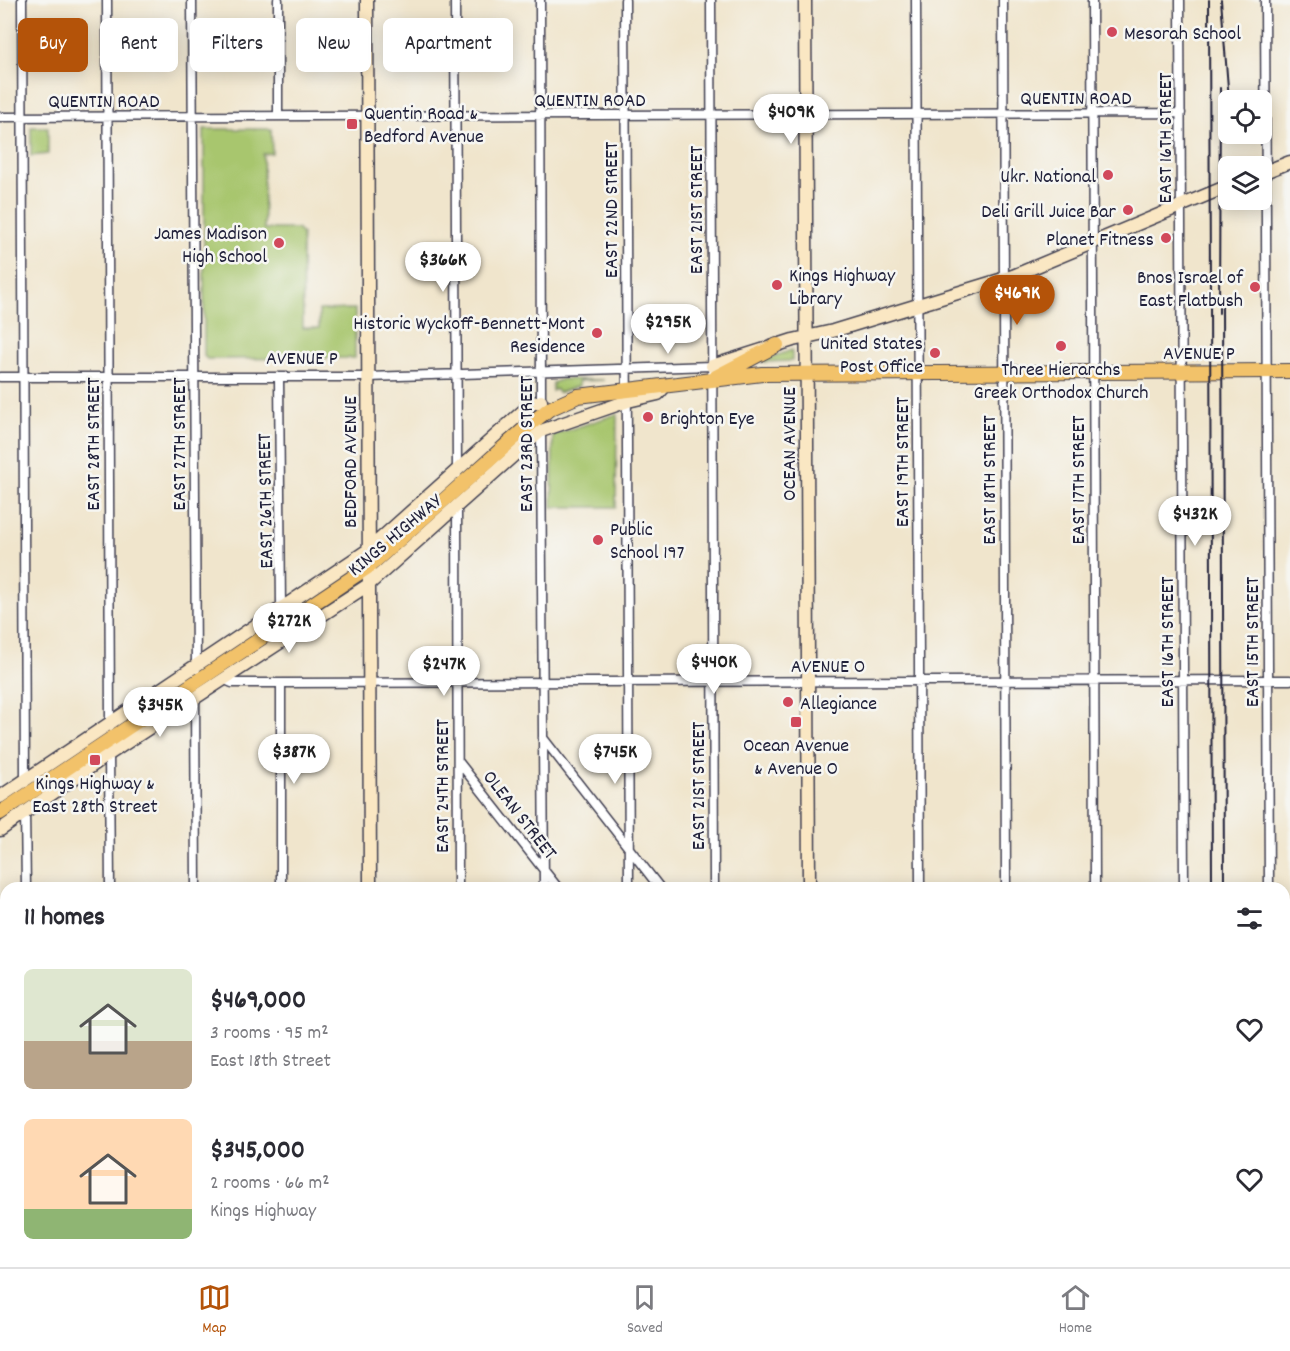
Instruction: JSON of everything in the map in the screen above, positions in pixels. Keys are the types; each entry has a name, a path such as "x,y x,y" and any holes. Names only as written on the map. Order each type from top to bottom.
{"main road":[{"path":"712,373 725,370 777,345"},
{"name":"AVENUE P","path":"712,373 1290,371"},
{"name":"KINGS HIGHWAY","path":"0,813 368,567 457,489 541,423 549,409 578,396 627,395 712,373"}],"street":[{"path":"22,0 26,882"},
{"name":"EAST 28TH STREET","path":"107,0 110,882"},
{"name":"EAST 27TH STREET","path":"192,0 196,882"},
{"path":"278,0 278,116"},
{"name":"BEDFORD AVENUE","path":"367,0 370,882"},
{"name":"EAST 24TH STREET","path":"455,0 458,882"},
{"name":"EAST 23RD STREET","path":"540,0 544,882"},
{"name":"EAST 22ND STREET","path":"625,0 629,882"},
{"name":"EAST 21ST STREET","path":"711,0 714,882"},
{"name":"OCEAN AVENUE","path":"805,0 809,882"},
{"name":"EAST 19TH STREET","path":"916,0 920,882"},
{"name":"EAST 18TH STREET","path":"1003,0 1006,882"},
{"name":"EAST 17TH STREET","path":"1092,0 1095,882"},
{"name":"EAST 16TH STREET","path":"1180,0 1184,882"},
{"name":"EAST 15TH STREET","path":"1264,156 1265,0"},
{"name":"QUENTIN ROAD","path":"0,117 1180,113"},
{"path":"1272,169 1290,162"},
{"path":"777,345 1004,279 1218,190"},
{"name":"EAST 15TH STREET","path":"1265,210 1269,882"},
{"name":"AVENUE P","path":"0,377 368,377 627,369 712,373"},
{"name":"EAST 26TH STREET","path":"279,377 281,608 284,639"},
{"name":"KINGS HIGHWAY","path":"0,830 109,753 368,585 458,506 541,423 627,395"},
{"name":"KINGS HIGHWAY","path":"0,797 368,550 531,404 541,401"},
{"name":"AVENUE O","path":"223,679 232,682 281,683 1290,680"},
{"path":"281,683 281,882"},
{"path":"543,738 655,882"},
{"name":"OLEAN STREET","path":"458,761 553,882"}],"green space":[{"path":"31,127 48,127 48,154 31,156"},
{"name":"James Madison High School","path":"204,129 271,129 272,153 263,154 264,229 297,229 302,234 303,328 319,328 319,310 355,309 355,358 207,359 204,356"},
{"path":"792,350 792,361 764,362 764,360"},
{"path":"562,379 604,380 578,381 579,386 558,393 556,389 552,391 553,383"},
{"path":"617,414 616,507 552,507 553,435"}],"railway":[{"path":"1209,0 1212,882"},
{"path":"1221,0 1228,90"},
{"path":"1219,313 1220,88"},
{"path":"1222,304 1224,882"}],"place":[{"name":"Mesorah School","path":"1112,32"},
{"name":"Quentin Road & Bedford Avenue","path":"352,124"},
{"name":"Ukr. National","path":"1108,175"},
{"name":"Deli Grill Juice Bar","path":"1128,210"},
{"name":"Planet Fitness","path":"1166,238"},
{"name":"James Madison High School","path":"279,243"},
{"name":"Kings Highway Library","path":"777,285"},
{"name":"Bnos Israel of East Flatbush","path":"1255,287"},
{"name":"Historic Wyckoff-Bennett-Mont Residence","path":"597,333"},
{"name":"Three Hierarchs Greek Orthodox Church","path":"1061,346"},
{"name":"United States Post Office","path":"935,353"},
{"name":"Brighton Eye","path":"648,417"},
{"name":"Public School 197","path":"598,540"},
{"name":"Allegiance","path":"788,702"},
{"name":"Ocean Avenue & Avenue O","path":"796,722"},
{"name":"Kings Highway & East 28th Street","path":"95,760"}]}
